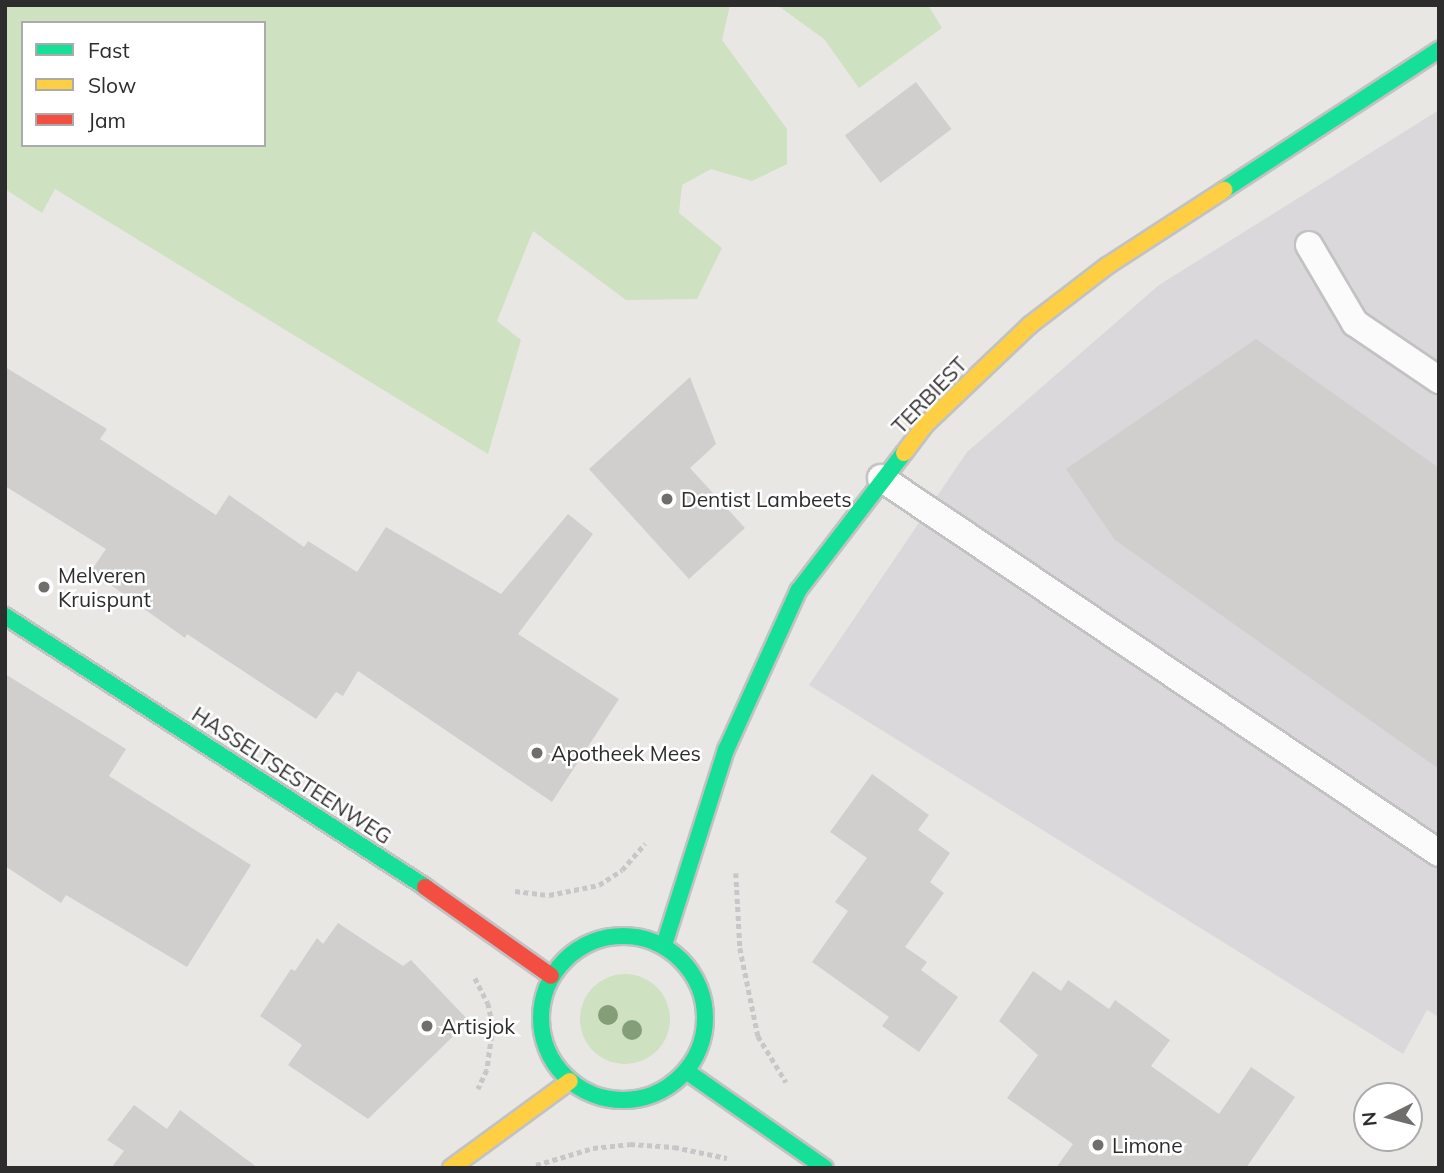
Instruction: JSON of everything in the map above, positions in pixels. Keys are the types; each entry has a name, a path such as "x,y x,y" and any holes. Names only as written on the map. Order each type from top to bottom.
{"main road":[{"name":"TERBIEST","path":"664,945 726,750 759,671 798,592 881,478 926,424 1030,326 1107,266 1439,50"},
{"name":"HASSELTSESTEENWEG","path":"5,616 443,898 551,975"},
{"path":"614,935 640,937 664,945 686,964 696,981 706,1017 701,1046 687,1071 667,1088 643,1098 618,1100 592,1095 570,1081 554,1064 542,1032 543,997 551,975 568,956 590,942 614,935"},
{"path":"687,1071 825,1168"},
{"path":"451,1168 570,1081"}],"lane":[{"path":"1309,245 1355,323 1439,380"},
{"path":"881,478 1439,853"}],"path":[{"path":"505,888 527,896 599,885 630,863 648,839"},
{"path":"740,860 736,909 758,1036 773,1067 788,1084"},
{"path":"465,970 488,1003 493,1027 487,1070 475,1095"},
{"path":"529,1168 593,1148 630,1144 674,1147 735,1161"}],"shaded area":[{"path":"1439,110 1439,1017 1427,1010 1403,1054 809,685 967,452 1159,285"}],"green space":[{"path":"5,5 730,5 722,40 787,129 787,164 752,181 711,169 682,185 679,213 722,248 697,299 626,300 533,231 497,321 521,340 488,454 55,189 42,213 5,189"},
{"path":"777,5 928,5 942,28 859,88 824,39"},
{"path":"625,974 650,982 662,994 670,1019 662,1044 650,1056 625,1064 600,1056 588,1044 580,1019 588,994 600,982"}],"building":[{"path":"916,82 952,129 880,183 845,136"},
{"path":"1256,339 1439,468 1439,769 1115,540 1066,469"},
{"path":"5,367 107,429 100,439 216,515 229,495 304,547 308,541 357,572 386,527 501,594 568,514 593,534 518,634 619,699 552,802 358,671 343,696 336,692 316,719 187,634 185,638 91,571 106,549 5,486"},
{"name":"Dentist Lambeets","path":"690,377 716,444 690,468 745,528 689,579 589,469"},
{"path":"5,674 126,749 109,776 251,865 187,967 66,895 61,903 5,866"},
{"path":"872,774 929,815 918,830 950,853 930,882 944,893 905,947 927,962 921,970 958,997 919,1052 882,1026 889,1017 812,962 848,911 835,902 867,858 830,832"},
{"path":"338,923 403,966 411,960 469,1021 368,1119 288,1065 302,1045 260,1016 291,969 295,971 317,938 323,944"},
{"path":"1033,971 1061,991 1068,980 1109,1009 1115,1000 1170,1040 1151,1066 1219,1114 1251,1067 1295,1097 1246,1168 1056,1168 1073,1144 1007,1098 1038,1055 999,1021"},
{"path":"134,1105 167,1129 180,1110 258,1168 111,1168 124,1151 107,1140"}],"traffic: fast":[{"path":"1224,190 1439,50"},
{"path":"664,945 726,750 798,591 904,453"},
{"path":"5,616 425,887"},
{"path":"623,936 654,942 681,960 699,987 705,1018 699,1049 681,1076 654,1094 623,1100 592,1094 565,1076 547,1049 541,1018 547,987 565,960 592,942 623,936"},
{"path":"686,1071 825,1168"}],"traffic: slow":[{"path":"904,453 926,424 1030,325 1107,266 1224,190"},
{"path":"451,1168 570,1081"}],"traffic: jam":[{"path":"425,887 551,976"}],"place":[{"name":"Dentist Lambeets","path":"667,499"},
{"name":"Melveren Kruispunt","path":"44,587"},
{"name":"Apotheek Mees","path":"537,753"},
{"name":"Artisjok","path":"427,1026"},
{"name":"Limone","path":"1098,1145"}]}
